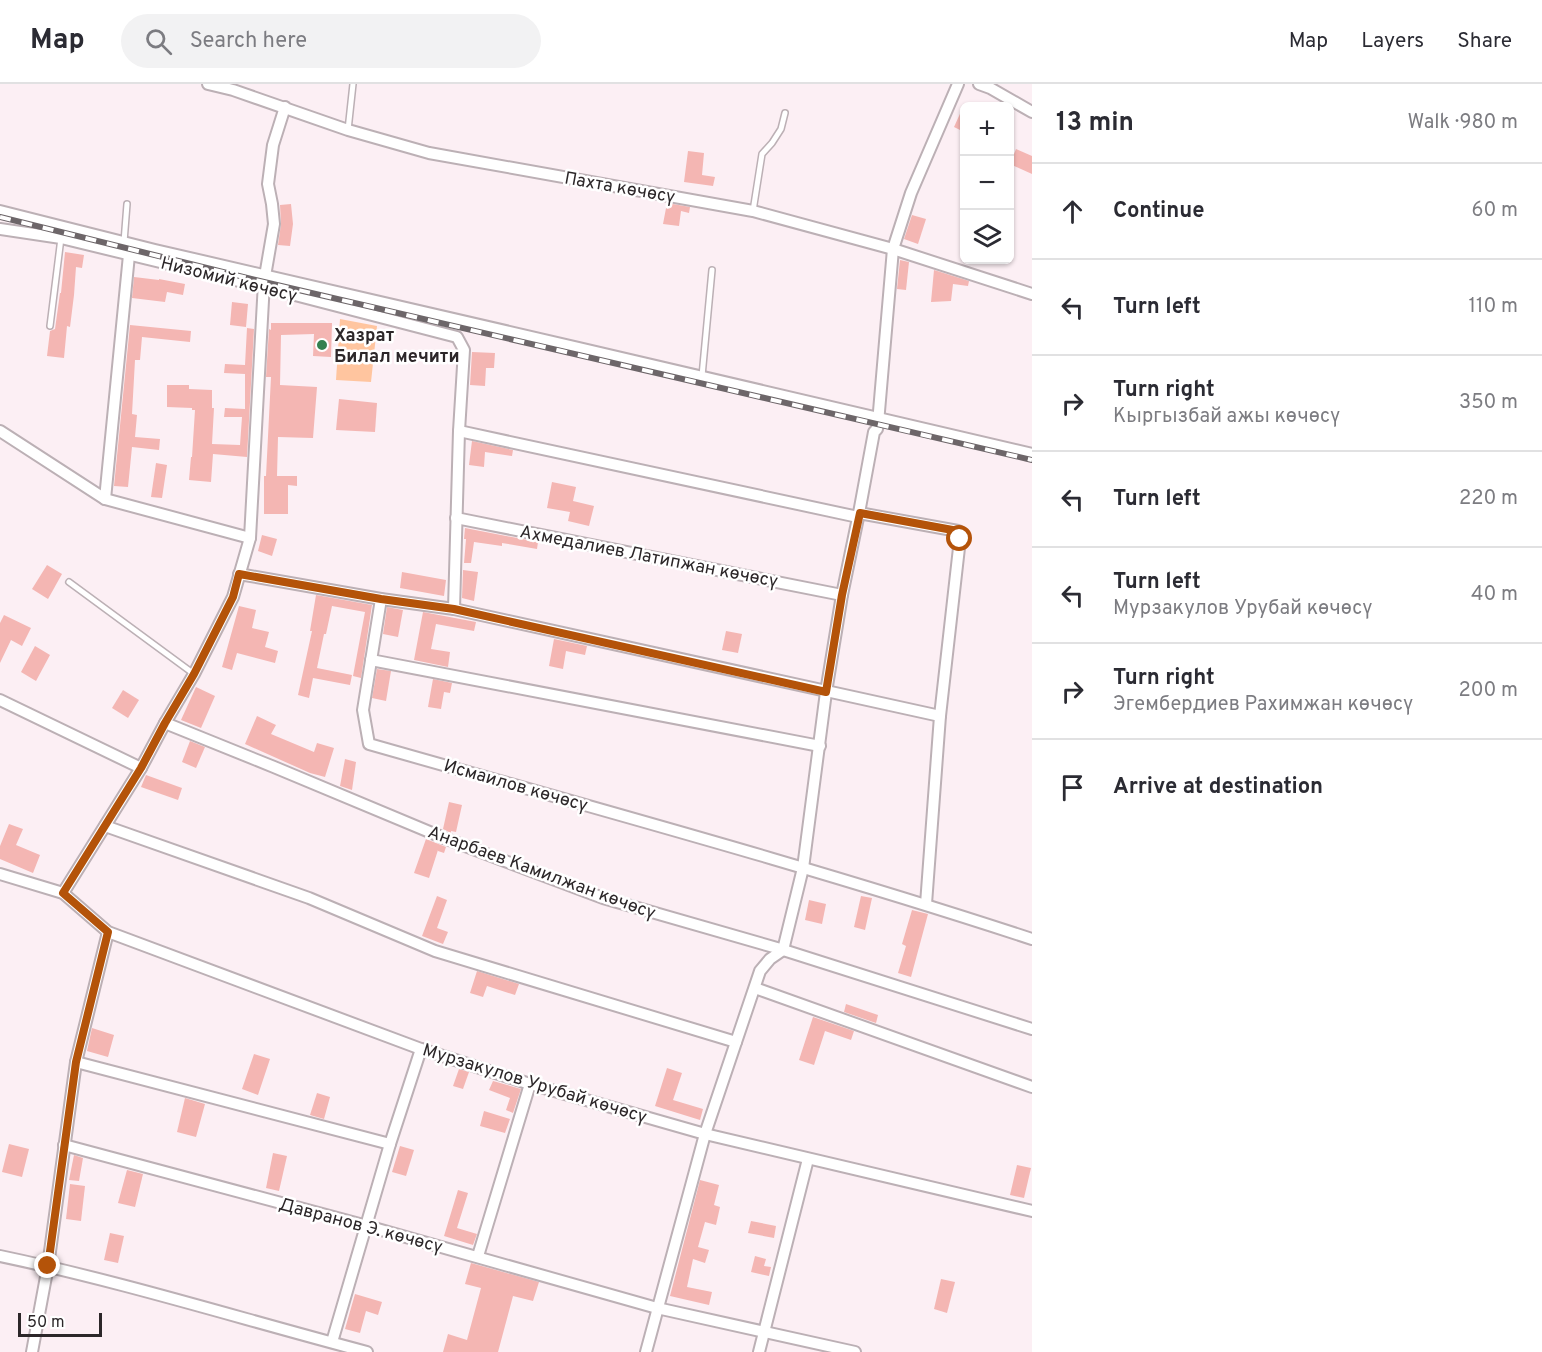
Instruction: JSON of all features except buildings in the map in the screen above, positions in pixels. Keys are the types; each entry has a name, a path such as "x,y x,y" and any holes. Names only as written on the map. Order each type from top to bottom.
{"street":[{"name":"Пахта көчөсү","path":"208,84 236,87 348,130 429,153 753,211 893,249 1032,294"},
{"path":"646,1352 705,1134 754,988 760,971 770,959 783,950 803,868 826,692 842,595 874,432 877,429 893,249 911,193 958,84"},
{"path":"979,84 991,86 1032,112"},
{"path":"0,873 63,893 141,768 194,674 233,597 250,538 264,287 274,224 268,184 273,144 285,107"},
{"path":"0,211 1032,454"},
{"name":"Низомий көчөсү","path":"0,229 61,238 264,287 457,338 464,350 459,431"},
{"path":"105,499 129,255"},
{"path":"0,431 105,499 250,538"},
{"path":"454,609 459,431 859,515 958,531 960,539 940,716 926,904"},
{"name":"Ахмедалиев Латипжан көчөсү","path":"456,518 842,595"},
{"path":"239,574 381,599 454,609 940,716"},
{"name":"Исмаилов көчөсү","path":"381,599 363,710 369,744 803,868"},
{"path":"371,660 820,746"},
{"path":"0,700 141,768"},
{"name":"Анарбаев Камилжан көчөсү","path":"165,723 444,838 603,898 783,950 1032,1029"},
{"path":"105,826 309,898 435,951 736,1042"},
{"path":"803,868 926,904 1032,939"},
{"name":"Мурзакулов Урубай көчөсү","path":"63,893 108,932 421,1049 530,1084 705,1134 1032,1211"},
{"path":"32,1352 48,1266 76,1062 108,932"},
{"path":"754,988 1032,1087"},
{"path":"332,1342 390,1144 421,1049"},
{"path":"76,1062 390,1144"},
{"path":"478,1256 530,1084"},
{"name":"Давранов Э. көчөсү","path":"64,1146 478,1256 657,1308 855,1352"},
{"path":"759,1352 808,1159"},
{"path":"0,1256 156,1294 332,1342 347,1349 367,1352"}],"lane":[{"path":"348,130 353,84"},
{"path":"753,211 762,154 782,129 784,113"},
{"path":"124,242 127,204"},
{"path":"50,326 61,238"},
{"path":"702,376 712,270"},
{"path":"69,582 194,674"}],"shaded area":[{"path":"340,319 377,326 371,382 336,380"}],"railway":[{"path":"0,217 264,282 1032,460"}],"place":[{"name":"Хазрат Билал мечити","path":"322,345"}],"route":[{"path":"48,1266 76,1062 108,932 63,893 141,768 194,674 233,597 239,574 381,599 454,609 826,692 842,595 860,513 958,531 960,539"}]}
